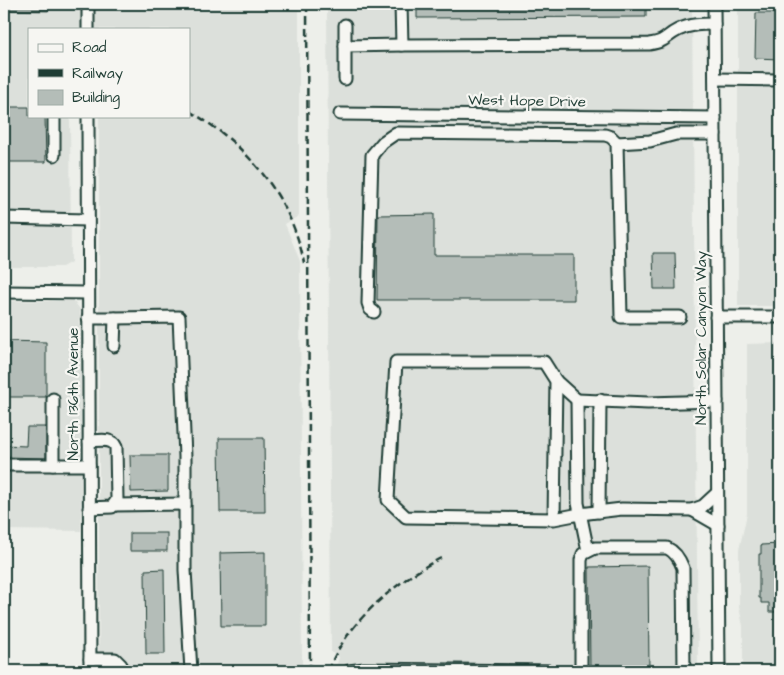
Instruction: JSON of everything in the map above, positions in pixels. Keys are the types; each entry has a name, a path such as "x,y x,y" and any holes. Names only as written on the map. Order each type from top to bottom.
{"street":[{"path":"88,4 88,28"},
{"path":"401,4 402,44"},
{"name":"North Solar Canyon Way","path":"714,4 719,671"},
{"path":"345,46 402,44 650,44 663,41 678,30 695,24 714,24"},
{"path":"345,25 345,79"},
{"path":"715,79 780,80"},
{"name":"West Hope Drive","path":"340,114 715,118"},
{"path":"54,118 54,154"},
{"name":"North 136th Avenue","path":"88,118 90,665"},
{"path":"374,312 368,302 372,156 383,142 396,133 605,135 611,137 617,143 621,317 680,317"},
{"path":"617,143 650,141 676,134 715,134"},
{"path":"4,218 88,220"},
{"path":"4,292 88,293"},
{"path":"88,318 178,317 185,457 185,570 191,671"},
{"path":"716,317 780,318"},
{"path":"114,346 115,318"},
{"path":"716,401 648,403 577,400 556,382 544,362 396,362 388,500 406,517 554,519 622,509 692,510 703,506 717,493"},
{"path":"554,519 556,382"},
{"path":"53,399 53,466"},
{"path":"577,400 578,503 588,551"},
{"path":"599,512 600,400"},
{"path":"89,441 111,441 116,447 117,500 115,505"},
{"path":"4,465 89,466"},
{"path":"89,508 112,507 115,505 185,504"},
{"path":"692,510 718,525"},
{"path":"581,671 581,560 583,554 588,551 603,547 667,548 675,553 683,568 684,671"},
{"path":"90,665 115,659 120,665 120,671"},
{"path":"349,671 364,669 549,671"}],"shaded area":[{"path":"4,4 299,4 299,216 285,224 300,261 302,671 99,671 99,118 190,118 190,28 28,28 28,118 70,118 71,262 62,267 4,267"},
{"path":"4,4 50,4 48,11 4,10"},
{"path":"327,4 692,4 698,671 335,671 339,657 331,652"},
{"path":"738,4 780,4 780,306 738,306"},
{"path":"4,301 73,301 80,309 81,531 4,530"},
{"path":"780,343 780,671 743,671 743,626 739,607 739,550 747,514 747,344"}],"building":[{"path":"417,4 646,4 646,17 417,18"},
{"path":"756,13 780,13 780,59 755,58"},
{"path":"8,107 28,107 28,118 45,118 46,162 8,162"},
{"path":"434,214 434,255 574,255 574,300 377,300 378,215"},
{"path":"653,253 675,253 676,289 654,289"},
{"path":"4,341 46,342 46,397 4,397"},
{"path":"27,427 46,427 46,458 4,457 4,445 26,446"},
{"path":"219,438 264,438 265,512 220,512"},
{"path":"130,455 168,455 168,491 131,492"},
{"path":"130,533 167,533 167,551 130,551"},
{"path":"780,544 780,612 769,612 769,603 761,603 761,598 759,598 759,554 761,554 761,545"},
{"path":"265,552 265,626 221,626 220,553"},
{"path":"648,566 649,671 590,671 589,567"},
{"path":"164,569 165,654 146,654 145,570"}],"railway":[{"path":"307,4 310,671"},
{"path":"190,112 229,139 263,175 289,216 298,239 304,263"},
{"path":"328,671 336,653 347,636 374,605 424,567 441,558"}]}
